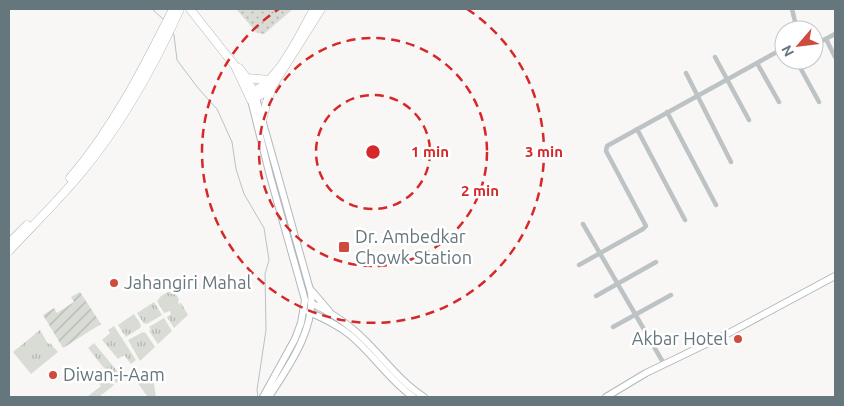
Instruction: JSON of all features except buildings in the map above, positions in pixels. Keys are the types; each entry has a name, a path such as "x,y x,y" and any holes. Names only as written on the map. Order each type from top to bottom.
{"main road":[{"path":"9,251 82,172 114,130 174,13 185,12 191,9 235,66 253,96 270,176 305,300 296,340 270,397"},
{"path":"262,121 271,83 314,9"},
{"path":"253,96 271,83 321,9"},
{"path":"9,243 60,190 93,149 164,33"},
{"path":"235,66 247,78 262,121 310,289 312,303 311,313 305,330 278,377 263,397"},
{"path":"247,78 271,83"},
{"path":"606,397 664,364 729,333 835,276"},
{"path":"310,289 336,317"},
{"path":"305,300 336,317 354,330 402,380 424,397"},
{"path":"304,310 327,320 351,336 395,383 413,397"},
{"path":"305,330 313,323 327,320"}],"street":[{"path":"835,34 826,39 835,56"},
{"path":"579,266 646,226 606,148 608,145 774,54"},
{"path":"715,57 749,120"},
{"path":"758,63 778,102"},
{"path":"801,70 819,102"},
{"path":"686,73 731,162"},
{"path":"667,112 716,205"},
{"path":"637,129 685,220"},
{"path":"583,224 664,364"},
{"path":"596,296 656,262"},
{"path":"613,327 671,295"}],"green space":[{"path":"236,9 293,9 264,34 257,33"},
{"path":"170,291 171,294 175,292 179,304 181,303 188,315 174,328 167,317 171,314 170,311 164,313 157,301 161,296"},
{"path":"80,292 101,324 63,348 43,315 54,308 57,313 74,302 71,297"},
{"path":"154,302 162,315 144,324 137,313"},
{"path":"134,314 141,325 140,328 126,337 118,325"},
{"path":"164,318 172,331 158,344 149,331 151,330 149,327"},
{"path":"114,326 136,360 131,364 124,355 118,359 102,340 110,333 108,330"},
{"path":"40,330 48,344 50,343 58,352 31,374 13,352"},
{"path":"145,332 155,347 140,361 128,340"},
{"path":"94,343 123,378 116,383 88,348"},
{"path":"101,368 114,385 99,397 87,397 101,386 93,375"},
{"path":"148,372 154,384 156,397 148,397 136,381"}],"waterway":[{"path":"152,9 163,19"},
{"path":"172,32 177,60 217,109 232,142 236,169 244,194 264,228 269,260 265,274 266,330 257,390 258,397"}],"place":[{"name":"Dr. Ambedkar Chowk Station","path":"344,247"},
{"name":"Jahangiri Mahal","path":"114,283"},
{"name":"Akbar Hotel","path":"738,339"},
{"name":"Diwan-i-Aam","path":"53,375"}]}
